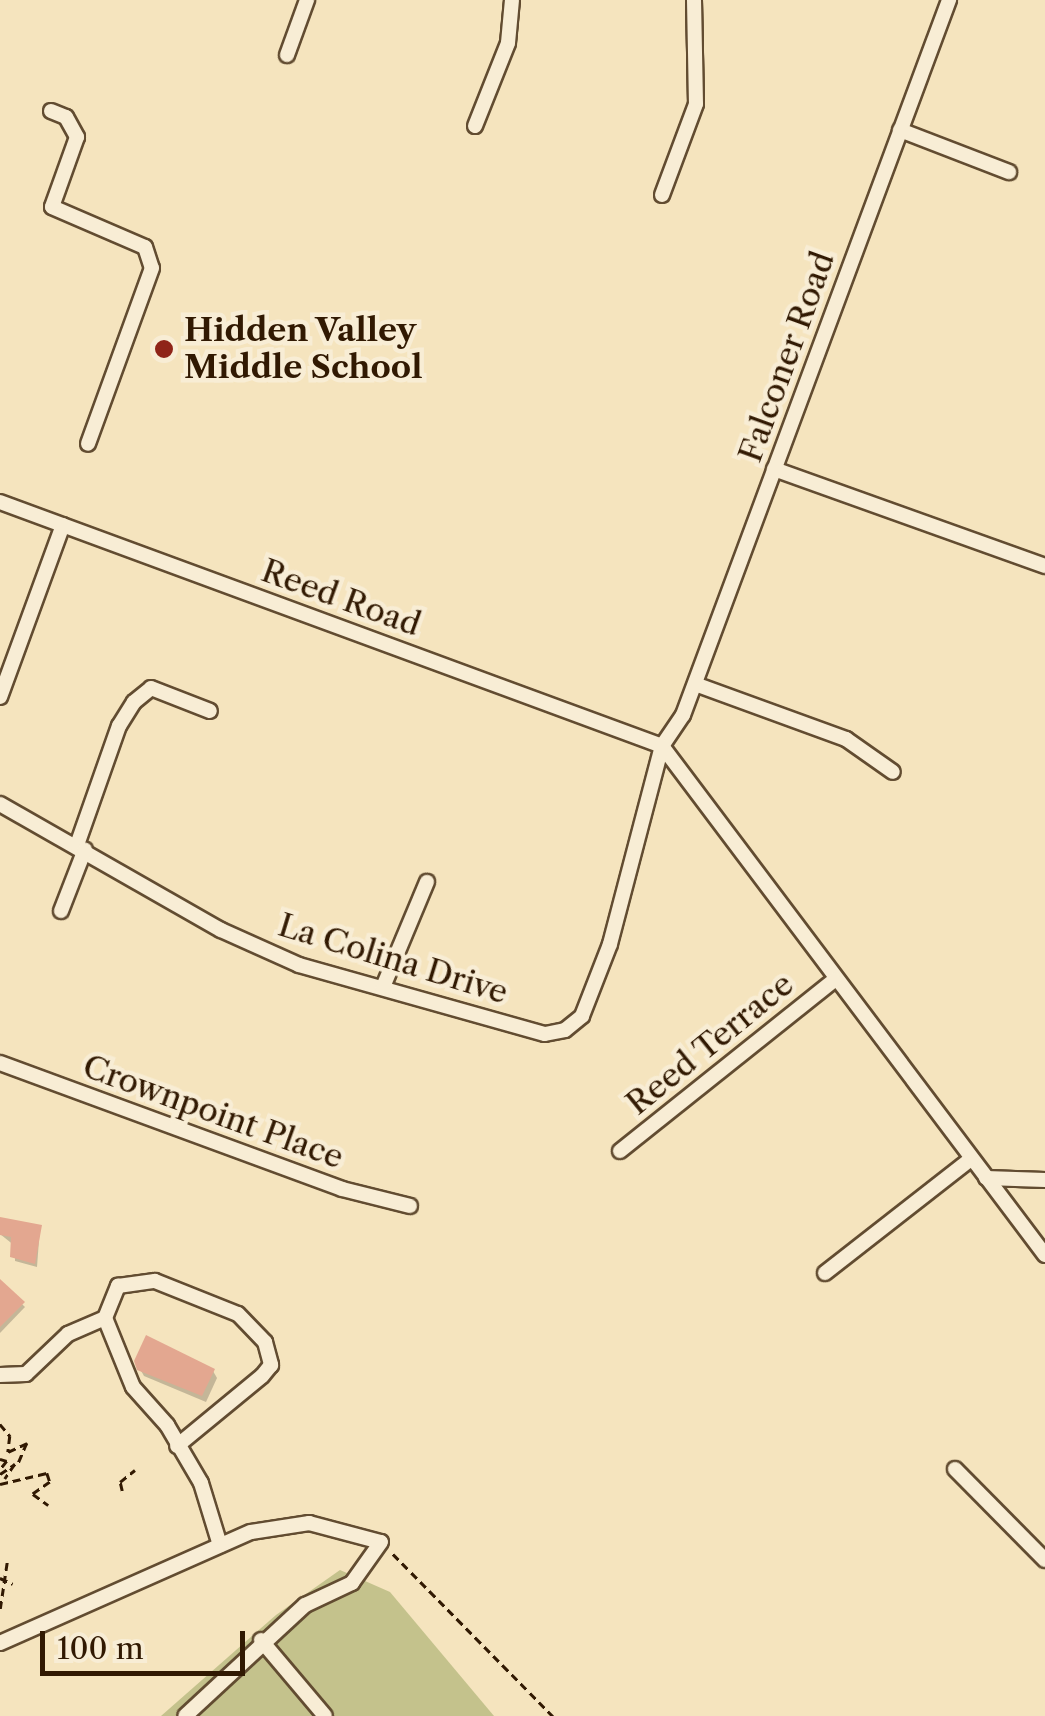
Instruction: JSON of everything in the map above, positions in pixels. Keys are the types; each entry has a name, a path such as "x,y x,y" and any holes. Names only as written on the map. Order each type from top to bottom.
{"street":[{"path":"287,55 306,0"},
{"path":"475,126 508,43 512,0"},
{"path":"662,195 696,104 694,0"},
{"name":"Falconer Road","path":"662,746 676,732 695,684 948,0"},
{"path":"52,111 66,117 77,138 52,206 145,247 152,268 88,444"},
{"path":"900,130 1009,172"},
{"path":"774,469 1045,566"},
{"name":"Reed Road","path":"0,502 662,746"},
{"path":"0,697 63,525"},
{"path":"695,684 846,739 893,772"},
{"path":"61,911 119,726 134,702 151,688 210,710"},
{"path":"662,746 834,980 1045,1255"},
{"name":"La Colina Drive","path":"0,804 221,930 300,964 545,1034 565,1030 582,1016 610,944 662,746"},
{"path":"383,988 426,882"},
{"name":"Reed Terrace","path":"620,1151 834,980"},
{"name":"Crownpoint Place","path":"0,1063 342,1188 410,1206"},
{"path":"825,1274 971,1159"},
{"path":"986,1178 1045,1180"},
{"path":"178,1446 262,1376 270,1365 265,1342 238,1314 155,1280 118,1286 105,1318 133,1387 178,1446 209,1501 220,1545"},
{"path":"0,1375 26,1374 68,1334 105,1318"},
{"path":"955,1469 1045,1560"},
{"path":"0,1644 250,1532 309,1523 381,1542 352,1583 305,1605 262,1640 185,1716"},
{"path":"262,1640 324,1716"}],"path":[{"path":"0,1424 10,1436 8,1452 27,1443 16,1466 0,1484"},
{"path":"0,1459 8,1461 0,1472"},
{"path":"0,1472 16,1466"},
{"path":"122,1490 120,1482 135,1470"},
{"path":"6,1480 47,1473 50,1482 34,1494 48,1505"},
{"path":"381,1542 552,1716"},
{"path":"0,1609 8,1562"},
{"path":"0,1578 13,1584"}],"shaded area":[{"path":"340,1570 390,1592 494,1716 161,1716 276,1615"}],"building":[{"path":"0,1217 42,1225 35,1264 10,1257 11,1237 0,1235"},
{"path":"0,1279 25,1302 0,1327"},
{"path":"146,1335 215,1369 202,1396 137,1370 134,1361"}],"place":[{"name":"Hidden Valley Middle School","path":"164,349"}]}
